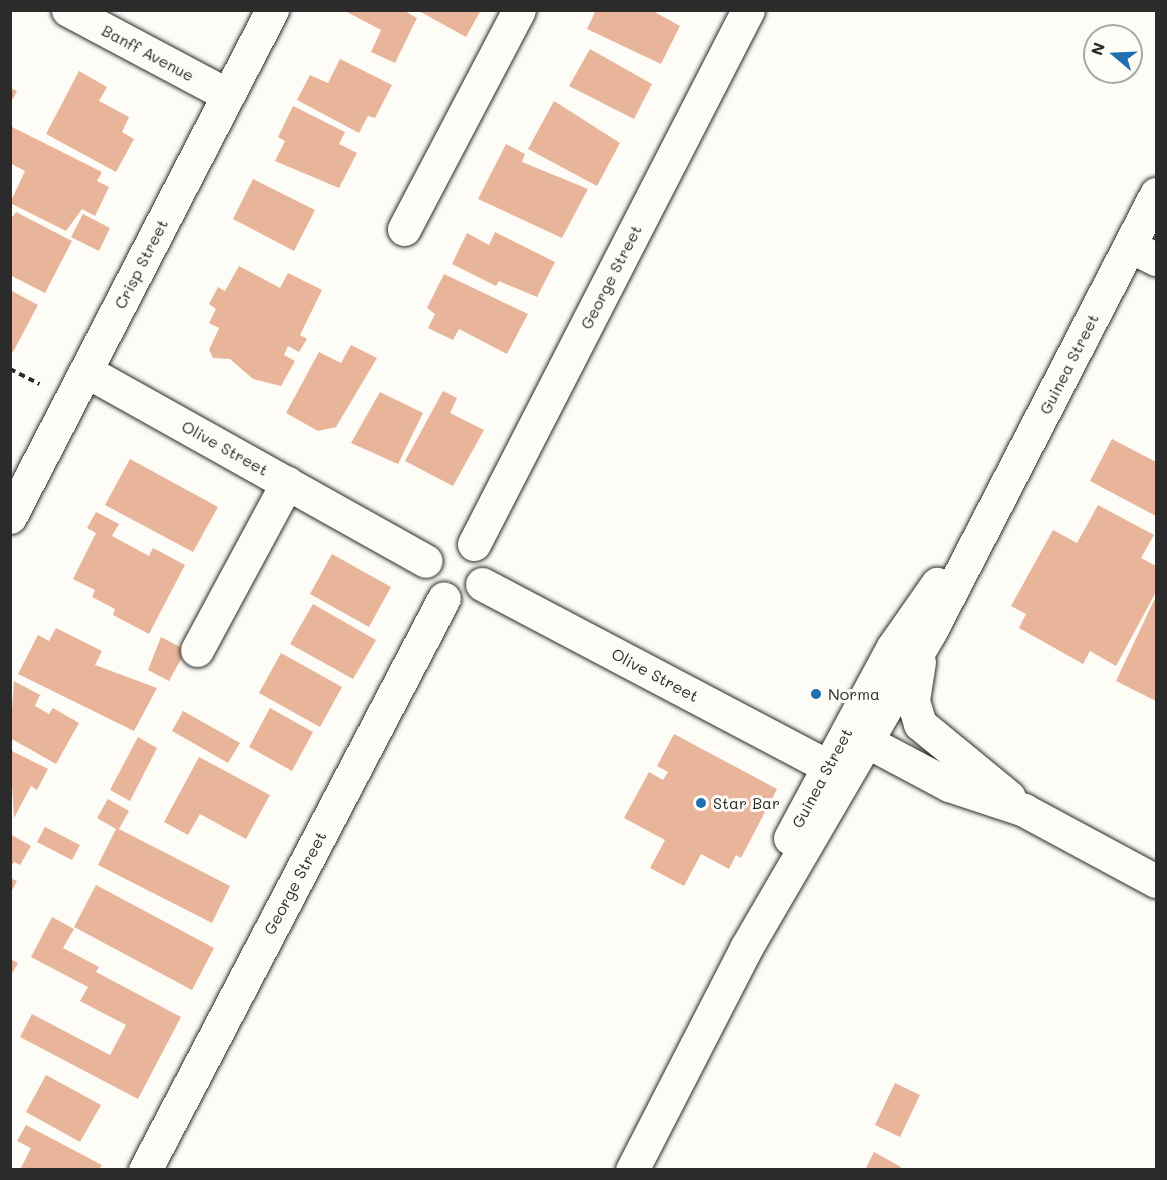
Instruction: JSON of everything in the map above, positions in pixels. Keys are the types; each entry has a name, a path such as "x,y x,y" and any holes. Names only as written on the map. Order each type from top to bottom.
{"street":[{"name":"Banff Avenue","path":"68,10 228,95"},
{"name":"Crisp Street","path":"10,517 272,10"},
{"path":"404,229 519,10"},
{"name":"George Street","path":"474,543 748,10"},
{"name":"Guinea Street","path":"632,1170 746,948 868,742 982,534 1143,252 1156,194"},
{"name":"Olive Street","path":"86,371 426,561"},
{"path":"197,650 287,483"},
{"name":"Guinea Street","path":"746,948 776,869 827,766 881,671 918,609 982,534"},
{"path":"445,539 474,543 485,558 482,584 462,599 444,597 426,579 426,561 445,539"},
{"name":"Olive Street","path":"482,584 827,766"},
{"name":"George Street","path":"145,1170 444,597"},
{"path":"930,632 913,690 920,724 1024,810"},
{"path":"881,671 868,742 949,785 1024,810 1156,881"}],"path":[{"path":"10,369 39,384"}],"building":[{"path":"343,10 403,10 417,18 395,63 371,52 381,30"},
{"path":"417,10 481,10 466,37"},
{"path":"596,10 651,10 680,26 661,64 587,29"},
{"path":"590,49 652,84 634,119 569,86"},
{"path":"340,59 392,85 375,118 368,116 359,133 297,100 310,75 328,83"},
{"path":"79,71 107,87 99,101 129,117 122,132 134,139 116,172 46,134"},
{"path":"10,88 17,91 10,104"},
{"path":"554,101 620,143 597,186 528,149"},
{"path":"293,106 345,132 339,144 357,153 339,188 275,161 285,141 278,137"},
{"path":"10,126 102,172 97,181 109,187 95,216 82,209 66,231 10,203 25,171 10,163"},
{"path":"506,144 525,154 522,162 588,189 562,238 478,199"},
{"path":"253,179 315,210 294,251 233,219"},
{"path":"16,212 72,241 45,293 10,275 10,220"},
{"path":"83,214 110,228 99,251 71,237"},
{"path":"495,232 555,262 537,297 499,281 496,286 452,264 467,233 489,245"},
{"path":"239,266 280,288 288,273 322,290 300,335 307,339 299,352 288,346 284,355 295,361 281,386 253,379 230,359 213,358 209,350 219,328 209,323 216,309 209,304 218,287 225,291"},
{"path":"444,274 528,314 507,354 459,329 453,340 428,328 435,314 427,308"},
{"path":"10,290 38,305 13,352 10,351"},
{"path":"351,345 377,358 336,427 318,431 286,413 319,352 341,363"},
{"path":"443,391 457,398 450,413 484,430 453,486 405,461"},
{"path":"380,392 423,413 398,464 351,443"},
{"path":"1112,439 1156,462 1156,516 1090,481"},
{"path":"130,459 218,507 193,552 105,505"},
{"path":"1098,505 1154,535 1141,558 1156,566 1156,592 1116,666 1090,651 1083,664 1019,628 1026,614 1011,606 1053,530 1077,543"},
{"path":"96,512 119,524 112,536 149,556 153,548 185,565 149,634 113,615 115,609 92,597 95,590 73,579 96,533 87,528"},
{"path":"332,554 391,587 369,627 310,594"},
{"path":"1156,596 1156,701 1116,681"},
{"path":"313,604 376,640 353,679 290,644"},
{"path":"56,628 102,651 95,665 157,688 134,731 18,674 38,635 49,641"},
{"path":"161,637 186,650 169,681 148,670"},
{"path":"281,653 342,687 320,727 259,693"},
{"path":"14,681 40,695 35,706 49,714 53,708 79,723 56,764 10,738"},
{"path":"270,708 313,732 292,771 249,747"},
{"path":"183,711 240,743 228,763 172,731"},
{"name":"Star Bar","path":"674,734 777,789 741,858 736,855 729,869 701,854 684,886 650,868 665,840 624,818 649,772 663,780 668,772 657,766"},
{"path":"138,737 157,748 130,801 110,790"},
{"path":"10,750 48,769 37,790 31,786 14,818"},
{"path":"199,757 270,795 246,839 200,814 188,835 164,822"},
{"path":"108,799 129,811 119,829 230,886 212,923 98,865 116,829 97,818"},
{"path":"45,827 80,845 72,860 37,842"},
{"path":"10,834 31,846 20,865 14,862 10,868"},
{"path":"10,878 17,881 10,894"},
{"path":"96,885 214,948 192,990 74,927"},
{"path":"52,917 74,929 63,948 99,967 96,972 181,1017 138,1099 20,1037 32,1014 110,1055 126,1025 80,1001 88,987 31,957"},
{"path":"10,959 18,963 10,977"},
{"path":"46,1075 101,1105 80,1142 26,1112"},
{"path":"895,1083 920,1095 900,1137 875,1125"},
{"path":"26,1125 102,1165 99,1170 20,1170 31,1148 17,1141"},
{"path":"874,1152 901,1167 900,1170 865,1170"}],"place":[{"name":"Norma","path":"816,694"},
{"name":"Star Bar","path":"701,803"}]}
